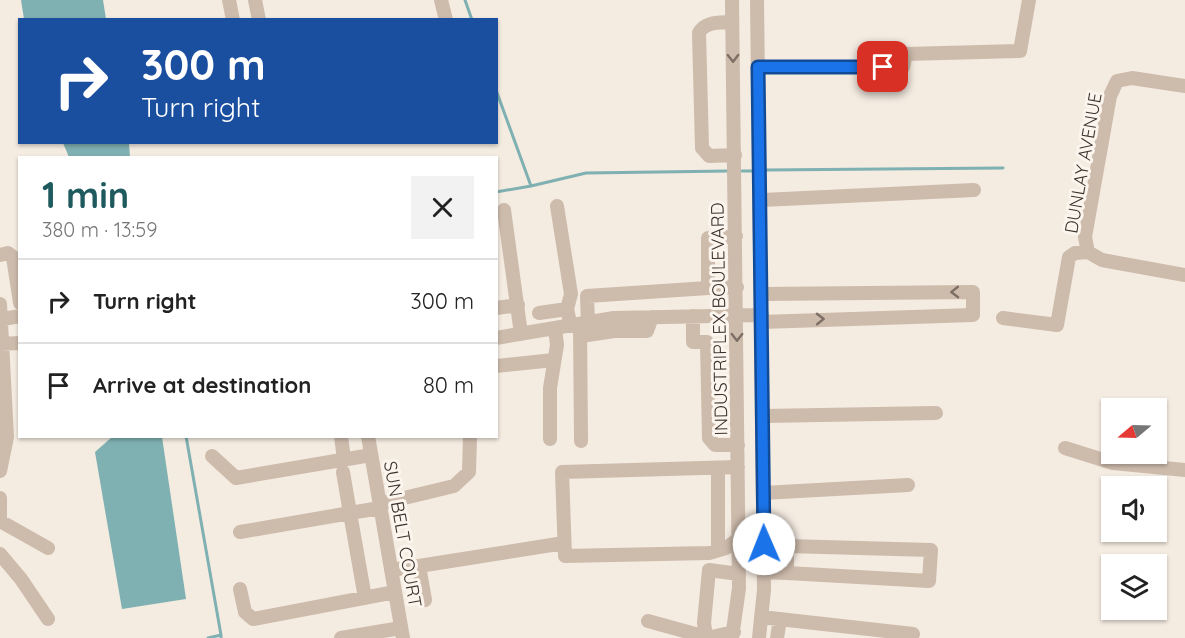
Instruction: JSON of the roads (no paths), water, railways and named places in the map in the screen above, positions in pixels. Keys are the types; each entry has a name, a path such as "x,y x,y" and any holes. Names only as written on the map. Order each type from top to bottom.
{"street":[{"path":"229,0 232,18"},
{"path":"255,0 259,18"},
{"path":"441,0 446,18"},
{"name":"INDUSTRIPLEX BOULEVARD","path":"732,0 739,574 733,635"},
{"path":"757,0 764,544 759,638"},
{"path":"758,67 903,67 906,54 1020,51 1029,0"},
{"path":"732,22 703,26 699,33 702,148 709,156 735,155"},
{"name":"DUNLAY AVENUE","path":"1088,252 1085,237 1110,96 1117,81 1132,78 1185,86"},
{"path":"735,131 758,130"},
{"path":"760,200 974,190"},
{"path":"557,206 571,294 567,309"},
{"path":"504,210 521,334"},
{"path":"708,288 708,238 736,236"},
{"path":"1003,318 1057,325 1069,257 1075,254 1088,252 1102,260 1185,275"},
{"path":"0,255 8,254 13,257 18,292"},
{"path":"581,441 580,327 587,296 737,287"},
{"path":"498,338 555,328 580,327 614,318 737,314 762,318 973,315 973,292 761,294"},
{"path":"0,299 18,299"},
{"path":"0,304 3,320 3,422 0,471"},
{"path":"498,308 518,305"},
{"path":"539,313 567,309"},
{"path":"567,309 580,327"},
{"path":"3,320 18,316"},
{"path":"693,316 693,342 707,342 709,438 719,445 738,445"},
{"path":"550,439 550,388 557,345 555,328"},
{"path":"2,343 18,343"},
{"path":"498,366 555,360"},
{"path":"762,416 936,413"},
{"path":"341,438 350,513 364,598"},
{"name":"SUN BELT COURT","path":"368,438 402,633"},
{"path":"240,532 350,513 454,486 469,472 470,438"},
{"path":"1065,448 1113,463 1185,470"},
{"path":"212,456 236,478 344,465 371,455"},
{"path":"738,467 562,472 565,556 703,554 726,548 738,539 788,546 931,550 928,581 764,573"},
{"path":"718,468 718,549"},
{"path":"763,493 908,485"},
{"path":"0,498 0,519 48,548"},
{"path":"391,570 564,543"},
{"path":"787,573 788,546"},
{"path":"0,554 21,579 48,619"},
{"path":"703,554 705,566 709,570 739,574"},
{"path":"419,566 425,600"},
{"path":"706,638 704,623 709,570"},
{"path":"240,589 245,612 253,619 395,592"},
{"path":"761,617 913,634"},
{"path":"777,638 780,619"},
{"path":"648,621 706,638 733,635"},
{"path":"340,638 402,633"}],"water":[{"path":"21,0 103,0 106,18 24,18"},
{"path":"63,144 129,144 130,156 69,156"},
{"path":"111,438 162,438 186,599 122,609 95,452"}],"waterway":[{"path":"465,0 471,18"},
{"path":"498,95 531,186 498,192"},
{"path":"765,170 1003,168"},
{"path":"531,186 586,173 729,171"},
{"path":"742,171 753,171"},
{"path":"186,438 221,635"},
{"path":"208,638 221,635 221,638"}]}
